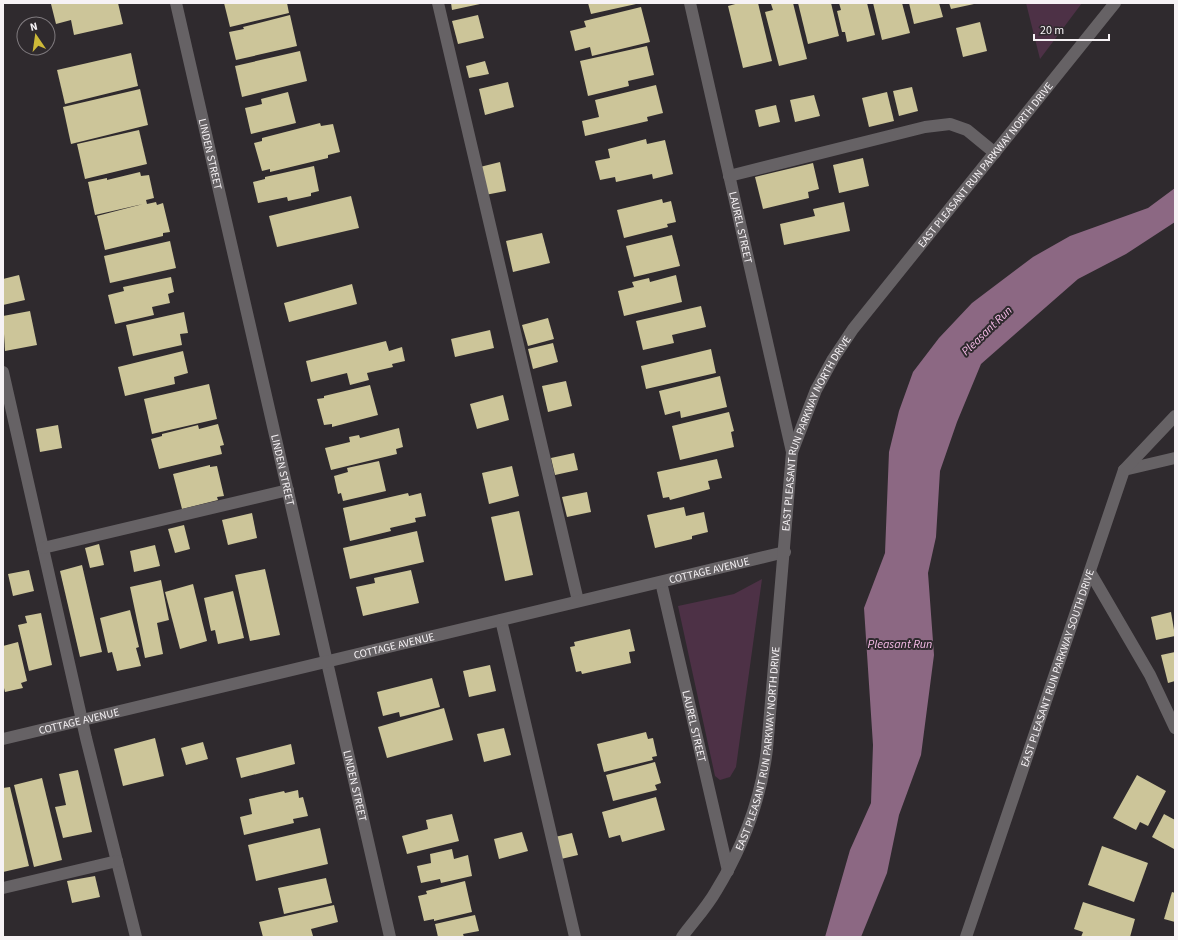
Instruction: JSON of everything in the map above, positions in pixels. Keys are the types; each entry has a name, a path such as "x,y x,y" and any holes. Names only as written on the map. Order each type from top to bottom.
{"street":[{"name":"LINDEN STREET","path":"176,3 328,661 390,937"},
{"path":"438,3 578,601"},
{"name":"LAUREL STREET","path":"690,3 792,452"},
{"name":"EAST PLEASANT RUN PARKWAY NORTH DRIVE","path":"682,937 713,895 728,871 748,828 758,795 766,760 785,552 792,452 811,400 833,359 853,329 1115,3"},
{"path":"730,176 925,127 950,124 967,130 994,153"},
{"path":"3,372 82,720 136,937"},
{"name":"EAST PLEASANT RUN PARKWAY SOUTH DRIVE","path":"966,937 1124,470 1175,416"},
{"path":"1124,470 1175,458"},
{"path":"43,548 288,490"},
{"name":"COTTAGE AVENUE","path":"3,739 785,552"},
{"path":"1090,572 1150,675 1175,728"},
{"name":"LAUREL STREET","path":"661,582 728,871"},
{"path":"501,620 575,937"},
{"path":"3,888 117,861"}],"shaded area":[{"path":"1026,3 1082,3 1040,59"},
{"path":"762,579 736,767 730,777 720,780 715,776 678,606 734,594"}],"water":[{"name":"Pleasant Run","path":"1175,188 1175,222 1126,254 1078,279 981,364 957,422 940,471 936,537 928,573 934,655 921,755 899,815 887,873 861,937 825,937 850,850 871,803 873,745 864,608 885,553 889,452 899,411 913,372 939,338 972,303 1033,257 1070,236 1148,208"}],"building":[{"path":"118,3 123,24 74,35 71,20 56,24 56,16 54,16 51,4"},
{"path":"224,3 287,3 289,13 230,27"},
{"path":"451,3 480,3 480,4 452,10"},
{"path":"588,3 636,3 636,4 591,14"},
{"path":"739,3 758,3 772,61 743,68 728,6"},
{"path":"793,3 807,59 779,66 765,12 773,10 771,4"},
{"path":"798,3 831,3 839,36 808,44"},
{"path":"839,3 867,3 875,35 847,42 845,32 842,32 837,11 841,10"},
{"path":"873,3 902,3 910,33 882,40"},
{"path":"909,3 939,3 943,17 914,24"},
{"path":"949,3 974,3 974,4 951,9"},
{"path":"641,7 650,42 592,56 590,47 575,51 570,31 586,27 584,21"},
{"path":"290,15 297,46 236,60 229,32"},
{"path":"478,15 484,38 458,44 452,21"},
{"path":"980,22 987,51 963,57 956,28"},
{"path":"647,46 654,75 628,81 629,86 588,96 580,61"},
{"path":"300,51 307,81 242,97 235,66"},
{"path":"131,53 138,86 65,104 57,70"},
{"path":"485,61 489,74 469,78 466,66"},
{"path":"508,82 514,107 485,115 479,89"},
{"path":"656,85 663,113 647,117 648,121 585,136 582,121 599,117 595,100"},
{"path":"912,87 918,111 899,116 893,91"},
{"path":"140,89 148,125 71,144 63,107"},
{"path":"288,92 296,123 251,134 245,108 262,104 261,99"},
{"path":"887,92 894,121 869,127 862,98"},
{"path":"814,95 820,116 795,122 790,100"},
{"path":"776,105 780,122 759,127 755,110"},
{"path":"320,123 321,126 333,124 340,152 328,155 328,158 270,172 270,169 262,171 254,143 262,141 262,138"},
{"path":"139,130 147,164 85,179 77,144"},
{"path":"646,139 647,144 665,140 673,174 653,179 652,174 616,182 615,177 600,180 595,161 610,158 608,149"},
{"path":"863,158 869,186 839,193 833,165"},
{"path":"500,162 506,191 485,195 480,167"},
{"path":"813,163 819,189 808,192 809,198 763,209 755,177"},
{"path":"314,166 319,191 311,193 311,196 288,201 287,197 258,203 253,182 265,179 265,177"},
{"path":"140,172 141,176 149,175 154,198 146,200 147,204 156,202 157,205 163,203 170,232 163,233 163,236 105,250 97,216 143,204 95,215 88,182 107,178 107,180"},
{"path":"351,196 359,228 277,247 269,216"},
{"path":"662,199 663,203 671,201 676,222 667,224 668,227 624,238 617,210"},
{"path":"844,202 850,231 784,245 780,224 815,216 813,209"},
{"path":"542,233 550,263 513,272 506,241"},
{"path":"672,235 680,266 634,277 626,246"},
{"path":"170,241 176,268 110,283 104,256"},
{"path":"19,275 25,300 3,305 3,279"},
{"path":"676,275 682,302 624,316 618,291 634,287 632,282 649,278 650,282"},
{"path":"171,277 174,292 168,294 170,303 152,307 154,315 115,324 108,295 124,291 123,287"},
{"path":"352,284 357,304 289,322 284,303"},
{"path":"701,306 706,327 672,335 674,343 643,350 636,321"},
{"path":"30,311 37,345 5,351 3,316"},
{"path":"184,312 188,333 180,334 182,345 133,356 126,325"},
{"path":"548,318 554,339 528,346 522,325"},
{"path":"490,330 494,348 455,357 451,339"},
{"path":"386,341 389,351 402,347 405,361 392,364 393,367 367,373 369,380 350,385 347,373 311,382 306,361"},
{"path":"553,343 558,362 533,369 528,349"},
{"path":"711,349 716,373 646,389 641,366"},
{"path":"183,351 188,373 174,377 175,384 125,396 118,367"},
{"path":"720,376 727,407 681,418 680,411 665,415 659,391"},
{"path":"566,381 572,406 548,412 542,386"},
{"path":"209,384 217,419 152,434 144,399"},
{"path":"370,385 378,415 332,427 332,424 324,425 317,399"},
{"path":"503,395 509,420 477,429 470,404"},
{"path":"729,412 734,431 731,432 734,447 680,460 672,426"},
{"path":"218,424 224,445 220,446 222,454 159,469 151,439 162,436 162,434 198,425 199,429"},
{"path":"58,425 62,448 40,452 36,429"},
{"path":"399,428 403,447 396,449 397,454 331,470 325,448 350,442 349,437 359,435 360,438"},
{"path":"574,453 578,470 555,475 551,458"},
{"path":"717,459 722,478 708,481 710,489 670,500 669,497 663,498 657,472"},
{"path":"379,461 386,491 343,501 341,493 338,494 334,476 348,472 347,468"},
{"path":"210,465 210,467 217,466 224,496 217,497 218,500 182,509 173,474"},
{"path":"512,466 519,496 489,504 482,473"},
{"path":"587,492 591,512 567,517 562,497"},
{"path":"408,493 409,496 421,493 426,516 415,518 416,522 390,528 391,531 350,541 343,508"},
{"path":"684,507 686,516 704,512 708,532 692,536 692,539 655,548 647,515"},
{"path":"519,511 533,575 505,581 491,517"},
{"path":"252,513 257,538 228,545 222,520"},
{"path":"184,525 190,549 175,553 168,529"},
{"path":"417,531 424,562 350,579 343,548"},
{"path":"99,544 104,565 90,568 85,548"},
{"path":"155,545 160,566 134,572 130,551"},
{"path":"82,565 102,652 80,657 60,571"},
{"path":"265,569 280,635 250,641 235,575"},
{"path":"29,570 34,591 13,596 8,574"},
{"path":"411,570 419,603 363,616 356,587 375,583 374,578"},
{"path":"161,580 169,620 157,623 163,654 145,658 130,587"},
{"path":"193,584 207,641 180,649 165,592"},
{"path":"233,591 244,638 218,644 215,630 211,631 204,598"},
{"path":"130,610 139,647 136,648 141,666 117,671 112,652 108,653 100,618"},
{"path":"1171,612 1175,636 1156,640 1151,617"},
{"path":"41,613 52,665 29,671 18,625 27,623 25,616"},
{"path":"630,629 635,651 629,652 631,663 582,674 581,671 576,672 570,647 575,646 574,642"},
{"path":"18,642 27,681 21,683 23,688 5,692 3,684 3,646"},
{"path":"1175,652 1175,681 1168,683 1161,655"},
{"path":"490,665 496,691 469,697 463,671"},
{"path":"432,678 440,707 400,717 399,712 383,716 377,692"},
{"path":"444,708 453,740 387,758 378,727"},
{"path":"504,728 511,755 484,762 477,734"},
{"path":"646,732 648,739 653,738 657,756 652,757 653,760 604,772 597,744"},
{"path":"155,738 164,776 123,786 114,749"},
{"path":"203,742 208,759 186,765 181,748"},
{"path":"291,744 295,764 241,778 236,758"},
{"path":"655,762 661,783 655,785 657,790 613,801 606,775"},
{"path":"78,770 92,832 63,838 55,807 66,805 59,774"},
{"path":"1137,775 1166,791 1148,826 1140,822 1136,830 1113,818"},
{"path":"42,778 62,860 34,867 14,785"},
{"path":"10,787 29,866 3,872 3,788"},
{"path":"298,790 299,798 303,797 308,816 293,819 294,823 244,835 240,817 252,814 249,799 284,791 285,793"},
{"path":"656,797 665,830 622,842 620,835 609,838 602,812"},
{"path":"452,814 459,841 407,854 402,836 428,829 426,820"},
{"path":"1164,814 1175,820 1174,849 1152,837"},
{"path":"320,828 328,864 256,881 248,845"},
{"path":"522,832 528,851 499,859 494,839"},
{"path":"572,833 578,855 561,859 555,837"},
{"path":"1102,846 1148,863 1134,902 1088,885"},
{"path":"452,849 454,859 468,855 472,876 441,883 440,879 421,883 417,866 431,863 430,854"},
{"path":"95,876 100,897 72,903 67,881"},
{"path":"326,878 332,903 284,914 278,888"},
{"path":"465,881 472,912 434,921 434,919 424,921 418,896 427,894 426,891"},
{"path":"1172,892 1175,893 1175,922 1164,919"},
{"path":"1083,902 1135,919 1130,937 1081,937 1083,932 1074,929"},
{"path":"334,905 338,922 311,929 313,936 263,937 259,922"},
{"path":"475,915 479,931 463,934 464,937 438,937 435,924"}]}
